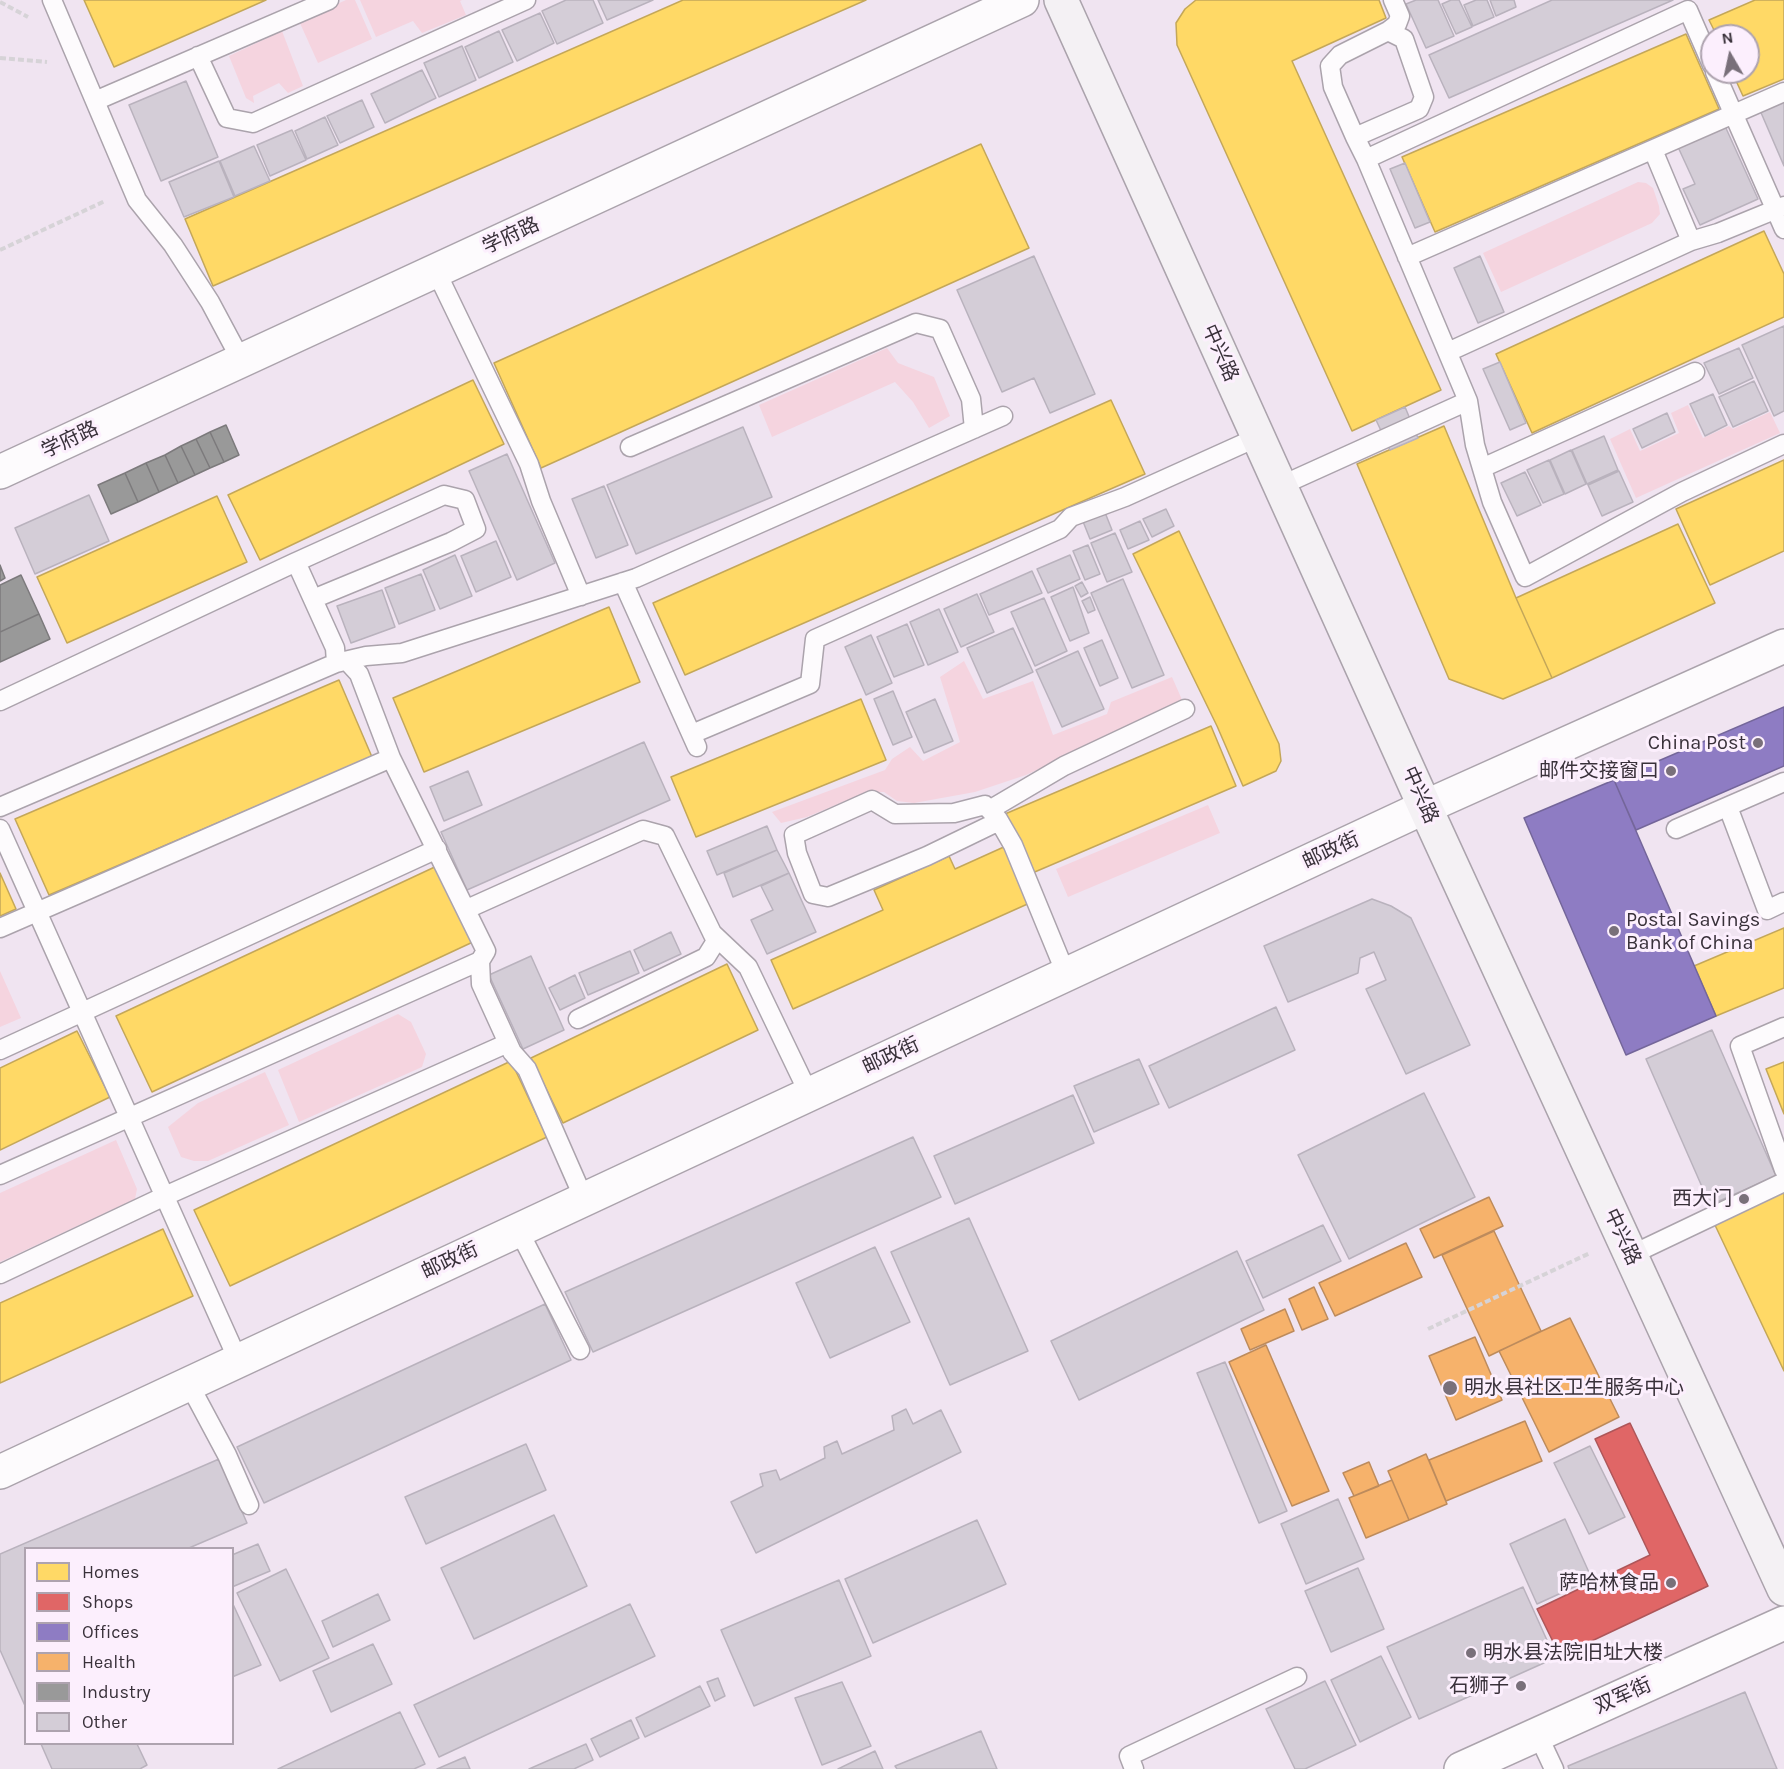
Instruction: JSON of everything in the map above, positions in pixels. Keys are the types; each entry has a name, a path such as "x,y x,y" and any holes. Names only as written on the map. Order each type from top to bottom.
{"main road":[{"name":"中兴路","path":"1061,0 1425,807 1784,1589"}],"street":[{"name":"学府路","path":"0,472 1022,0"},
{"name":"邮政街","path":"0,1472 1425,807 1784,646"},
{"name":"双军街","path":"1461,1769 1784,1623"}],"lane":[{"path":"52,0 137,200 173,245 210,302 242,360"},
{"path":"95,101 329,0"},
{"path":"198,56 227,118 253,123 526,0"},
{"path":"1393,0 1400,16 1397,24 1388,31 1340,55 1330,66 1333,87 1366,159 1468,401 1482,468 1492,502 1524,577 1682,492 1784,444"},
{"path":"1366,159 1688,10 1700,38"},
{"path":"1355,137 1419,108 1424,97 1404,39 1388,31"},
{"path":"1720,84 1779,207 1784,229"},
{"path":"1407,257 1784,92"},
{"path":"1653,150 1691,241"},
{"path":"1448,352 1691,241 1718,233 1779,207"},
{"path":"436,271 530,464 541,501 581,596"},
{"path":"630,447 916,323 940,329 972,399 974,429"},
{"path":"1482,468 1695,372"},
{"path":"1280,486 1468,401"},
{"path":"0,807 342,663 366,656 402,653 623,582 1003,416"},
{"path":"623,582 695,740 810,684 814,639 1060,529 1071,516 1125,497 1258,437"},
{"path":"0,701 444,495 465,500 476,529 451,542 313,599"},
{"path":"0,1175 480,961 486,951 391,759 359,674 342,663 296,562"},
{"path":"1066,974 1013,845 996,816 985,805 954,813 896,814 872,800 794,835 796,853 813,894 828,897 927,856 980,829 996,816 1064,766 1185,709"},
{"path":"0,928 37,910 391,759"},
{"path":"1676,829 1784,782"},
{"path":"1728,807 1767,910 1784,902"},
{"path":"0,829 238,1360"},
{"path":"467,909 643,830 665,836 716,941 706,957 578,1019"},
{"path":"0,1050 437,849"},
{"path":"712,933 748,967 809,1094"},
{"path":"480,961 482,984 512,1052 527,1069 584,1199"},
{"path":"1784,1027 1740,1046 1784,1170"},
{"path":"0,1275 165,1196 508,1043"},
{"path":"1626,1246 1784,1182"},
{"path":"518,1230 580,1350"},
{"path":"189,1384 227,1455 249,1504"},
{"path":"1134,1769 1129,1755 1297,1677"},
{"path":"1538,1735 1554,1769"}],"path":[{"path":"0,57 80,66"},
{"path":"0,250 132,188"},
{"path":"1428,1329 1626,1246"}],"shaded area":[{"path":"346,0 355,0 372,39 318,63 299,21"},
{"path":"360,0 462,0 460,1 466,15 422,33 413,21 376,37"},
{"path":"282,31 303,86 288,93 279,83 253,96 254,103 246,98 229,56"},
{"path":"1638,182 1646,183 1653,188 1660,214 1652,223 1501,292 1483,253"},
{"path":"887,348 898,363 934,377 950,416 929,428 913,402 895,382 772,437 759,405"},
{"path":"1688,405 1703,438 1729,426 1733,429 1770,412 1780,433 1636,498 1610,439 1630,429 1640,451 1679,433 1671,413"},
{"path":"964,661 983,699 1033,681 1053,735 1107,714 1111,702 1172,677 1183,702 1026,775 975,792 914,803 897,801 884,792 867,792 807,817 781,823 772,812 885,770 892,759 910,747 923,761 960,742 940,677"},
{"path":"1208,805 1220,833 1068,897 1056,869"},
{"path":"0,971 21,1018 0,1027"},
{"path":"398,1014 411,1022 426,1054 422,1067 299,1122 278,1070"},
{"path":"265,1072 289,1125 208,1161 194,1161 181,1157 168,1127 198,1103"},
{"path":"116,1140 137,1189 135,1199 0,1262 0,1193"}],"building: Homes":[{"path":"84,0 266,0 114,67"},
{"path":"683,0 866,0 213,286 185,219"},
{"path":"1196,0 1379,0 1386,18 1292,61 1441,390 1352,431 1177,45 1176,23 1185,9"},
{"path":"1755,0 1784,0 1784,79 1743,96 1738,84 1760,84 1760,24 1711,24 1709,20"},
{"path":"1686,34 1700,66 1700,84 1708,84 1719,109 1435,232 1402,157"},
{"path":"981,144 1029,248 541,468 494,363"},
{"path":"1764,231 1784,274 1784,317 1532,433 1496,354"},
{"path":"473,380 504,444 260,560 228,495"},
{"path":"1111,400 1145,474 685,675 653,603"},
{"path":"1444,426 1552,678 1503,699 1449,679 1357,464"},
{"path":"1784,460 1784,551 1710,585 1676,509"},
{"path":"217,496 247,562 67,643 37,577"},
{"path":"1678,524 1715,603 1552,678 1516,598"},
{"path":"1179,531 1279,744 1281,761 1276,771 1243,786 1217,726 1133,554"},
{"path":"609,607 640,682 424,772 393,698"},
{"path":"339,680 372,757 49,895 15,819"},
{"path":"861,699 886,760 696,837 671,777"},
{"path":"1211,726 1236,786 1030,874 1005,814"},
{"path":"1006,846 1032,902 793,1009 771,960 883,910 874,890 949,856 955,869"},
{"path":"439,865 475,941 152,1092 116,1016"},
{"path":"0,873 16,909 0,916"},
{"path":"1784,928 1784,988 1716,1016 1694,966"},
{"path":"727,964 758,1030 563,1123 531,1058"},
{"path":"77,1031 110,1097 0,1150 0,1068"},
{"path":"511,1061 547,1137 230,1286 194,1210"},
{"path":"1784,1062 1784,1114 1766,1069"},
{"path":"1784,1190 1784,1371 1714,1223"},
{"path":"163,1229 193,1296 0,1383 0,1303"}],"building: Shops":[{"path":"1630,1423 1708,1586 1560,1656 1537,1609 1650,1555 1595,1439"}],"building: Offices":[{"path":"1784,707 1784,766 1636,830 1614,780"},
{"path":"1614,780 1716,1016 1626,1055 1524,818"}],"building: Health":[{"path":"1489,1197 1503,1226 1434,1258 1420,1229"},
{"path":"1494,1231 1541,1331 1489,1356 1442,1255"},
{"path":"1406,1243 1422,1277 1335,1316 1319,1283"},
{"path":"1314,1287 1328,1319 1302,1330 1289,1299"},
{"path":"1285,1309 1294,1331 1250,1350 1241,1329"},
{"path":"1570,1318 1619,1417 1549,1452 1499,1351"},
{"path":"1475,1337 1502,1400 1456,1420 1429,1356"},
{"path":"1266,1345 1329,1491 1292,1506 1229,1362"},
{"path":"1525,1421 1542,1461 1446,1501 1429,1460"},
{"path":"1426,1454 1447,1504 1409,1520 1388,1471"},
{"path":"1369,1462 1379,1486 1354,1496 1343,1473"},
{"path":"1392,1480 1409,1520 1366,1538 1349,1498"}],"building: Industry":[{"path":"226,425 239,455 224,462 210,432"},
{"path":"210,432 224,462 210,468 196,439"},
{"path":"196,439 210,468 195,475 181,446"},
{"path":"181,446 195,475 178,483 165,455"},
{"path":"165,455 178,483 159,492 146,463"},
{"path":"146,463 159,492 138,502 125,473"},
{"path":"125,473 138,502 111,514 98,485"},
{"path":"0,565 5,578 0,581"},
{"path":"21,575 39,614 0,632 0,585"},
{"path":"39,614 50,639 0,662 0,632"}],"building: Other":[{"path":"566,0 593,0 603,23 557,44 542,11"},
{"path":"598,0 653,0 607,20"},
{"path":"1416,0 1438,0 1454,36 1426,48 1406,4"},
{"path":"1451,0 1459,0 1472,27 1456,34 1442,4"},
{"path":"1476,0 1487,0 1494,17 1473,26 1464,5"},
{"path":"1490,0 1514,0 1516,7 1496,16"},
{"path":"1552,0 1673,0 1449,98 1429,55"},
{"path":"540,13 554,43 517,61 502,30"},
{"path":"499,31 513,62 479,78 465,47"},
{"path":"462,46 476,80 439,97 424,63"},
{"path":"422,70 436,98 385,123 371,94"},
{"path":"186,81 218,157 161,181 129,105"},
{"path":"1784,97 1784,166 1759,108"},
{"path":"362,100 374,127 340,143 327,116"},
{"path":"325,117 338,145 307,159 295,131"},
{"path":"1725,126 1758,199 1700,225 1683,189 1695,184 1678,147"},
{"path":"292,130 306,160 270,176 257,145"},
{"path":"254,146 270,181 235,196 220,161"},
{"path":"219,161 234,197 184,217 169,182"},
{"path":"1405,163 1430,222 1415,228 1390,169"},
{"path":"1034,256 1095,394 1050,413 1034,378 1002,392 957,290"},
{"path":"1480,256 1504,312 1478,323 1454,268"},
{"path":"1784,326 1784,411 1774,416 1742,345"},
{"path":"1739,348 1753,378 1719,394 1704,363"},
{"path":"1500,362 1526,423 1510,430 1483,369"},
{"path":"1754,381 1768,411 1733,427 1719,397"},
{"path":"1713,394 1727,425 1705,436 1690,404"},
{"path":"1405,407 1418,438 1390,450 1376,420"},
{"path":"1667,413 1675,432 1642,448 1633,429"},
{"path":"743,427 772,497 636,554 607,485"},
{"path":"1604,436 1618,470 1587,484 1572,450"},
{"path":"1571,450 1586,484 1565,494 1550,460"},
{"path":"507,454 555,563 517,580 469,471"},
{"path":"1549,460 1564,494 1543,503 1527,470"},
{"path":"1619,471 1633,502 1602,516 1588,485"},
{"path":"1525,472 1541,505 1517,516 1501,483"},
{"path":"604,486 628,545 596,558 572,499"},
{"path":"89,495 109,541 35,574 15,528"},
{"path":"1166,509 1174,526 1152,537 1143,519"},
{"path":"1104,510 1112,530 1090,539 1082,519"},
{"path":"1140,521 1149,540 1128,549 1120,530"},
{"path":"1115,533 1132,572 1107,582 1091,543"},
{"path":"496,541 511,577 476,592 461,556"},
{"path":"1088,545 1100,574 1085,580 1073,551"},
{"path":"455,555 472,596 440,609 423,570"},
{"path":"1070,555 1080,579 1048,593 1037,569"},
{"path":"1032,571 1042,593 989,615 980,594"},
{"path":"421,574 435,610 399,624 385,588"},
{"path":"1123,579 1164,675 1132,688 1091,593"},
{"path":"1082,582 1088,593 1081,597 1075,586"},
{"path":"1073,587 1089,633 1070,641 1051,597"},
{"path":"382,590 395,627 351,643 337,606"},
{"path":"977,594 994,632 961,647 944,609"},
{"path":"1090,597 1095,610 1088,613 1082,601"},
{"path":"1044,598 1067,651 1035,666 1011,612"},
{"path":"939,609 958,652 928,665 910,622"},
{"path":"907,624 924,665 894,677 877,637"},
{"path":"1013,628 1033,672 987,693 967,648"},
{"path":"871,635 892,683 866,695 845,647"},
{"path":"1102,640 1118,678 1100,686 1084,648"},
{"path":"1078,651 1104,709 1062,727 1036,670"},
{"path":"893,691 912,737 893,745 874,699"},
{"path":"935,699 953,741 924,753 906,712"},
{"path":"644,742 670,800 467,890 441,832"},
{"path":"468,771 482,805 444,821 430,787"},
{"path":"767,826 777,850 717,875 707,851"},
{"path":"777,850 789,873 733,897 724,873"},
{"path":"789,873 816,932 767,954 751,920 773,910 761,886"},
{"path":"1372,899 1391,906 1411,918 1470,1045 1406,1074 1366,989 1386,980 1374,952 1360,958 1358,973 1288,1002 1264,946"},
{"path":"671,932 681,954 644,971 634,950"},
{"path":"630,951 639,973 588,995 579,973"},
{"path":"531,956 564,1030 523,1049 489,975"},
{"path":"575,975 585,998 560,1010 549,988"},
{"path":"1276,1007 1295,1050 1169,1108 1149,1066"},
{"path":"1712,1030 1776,1176 1710,1205 1646,1059"},
{"path":"1139,1059 1159,1104 1094,1132 1074,1086"},
{"path":"1424,1093 1475,1197 1349,1259 1298,1155"},
{"path":"1073,1095 1094,1143 955,1204 934,1156"},
{"path":"913,1137 941,1197 593,1352 565,1292"},
{"path":"969,1218 1028,1351 950,1385 891,1252"},
{"path":"1323,1225 1341,1261 1263,1298 1246,1261"},
{"path":"875,1247 910,1322 830,1358 796,1283"},
{"path":"1237,1251 1264,1310 1079,1400 1051,1341"},
{"path":"545,1304 571,1360 264,1503 237,1447"},
{"path":"1225,1362 1287,1511 1259,1523 1197,1373"},
{"path":"906,1409 913,1424 941,1410 961,1452 756,1553 731,1502 763,1486 760,1474 776,1470 780,1480 825,1458 824,1447 837,1441 842,1454 894,1430 892,1416"},
{"path":"526,1444 546,1490 426,1544 405,1497"},
{"path":"1590,1446 1625,1517 1589,1534 1554,1463"},
{"path":"219,1459 247,1523 191,1547 24,1547 24,1704 0,1650 0,1554"},
{"path":"1338,1499 1364,1559 1306,1584 1281,1524"},
{"path":"554,1515 587,1586 474,1639 441,1568"},
{"path":"1565,1519 1592,1579 1537,1604 1510,1544"},
{"path":"977,1520 1006,1584 873,1643 845,1579"},
{"path":"258,1544 270,1571 234,1586 234,1554"},
{"path":"1358,1568 1384,1629 1331,1652 1305,1591"},
{"path":"286,1569 329,1658 280,1681 237,1593"},
{"path":"839,1580 871,1656 754,1706 721,1630"},
{"name":"明水县法院旧址大楼","path":"1523,1587 1555,1658 1419,1719 1387,1647"},
{"path":"378,1594 390,1620 333,1647 322,1621"},
{"path":"630,1604 655,1656 439,1757 414,1705"},
{"path":"234,1606 261,1665 234,1676"},
{"path":"373,1644 392,1684 331,1712 313,1671"},
{"path":"1381,1656 1411,1717 1360,1742 1331,1680"},
{"path":"718,1678 725,1696 715,1701 707,1682"},
{"path":"1325,1681 1356,1745 1305,1769 1295,1769 1266,1709"},
{"path":"842,1682 871,1746 822,1765 795,1698"},
{"path":"700,1686 710,1706 645,1737 636,1718"},
{"path":"1745,1692 1777,1769 1569,1769 1568,1766"},
{"path":"400,1712 425,1764 414,1769 278,1769"},
{"path":"631,1720 639,1738 600,1757 591,1739"},
{"path":"981,1731 997,1769 897,1769 895,1766"},
{"path":"586,1744 593,1760 574,1769 529,1769"},
{"path":"41,1745 137,1745 147,1765 140,1769 52,1769"},
{"path":"875,1751 883,1769 838,1769"},
{"path":"465,1757 470,1769 437,1769"}],"place":[{"name":"China Post","path":"1758,743"},
{"name":"邮件交接窗口","path":"1671,771"},
{"name":"Postal Savings Bank of China","path":"1614,931"},
{"name":"西大门","path":"1744,1199"},
{"name":"明水县社区卫生服务中心","path":"1450,1388"},
{"name":"萨哈林食品","path":"1671,1583"},
{"name":"明水县法院旧址大楼","path":"1471,1653"},
{"name":"石狮子","path":"1521,1686"}]}
